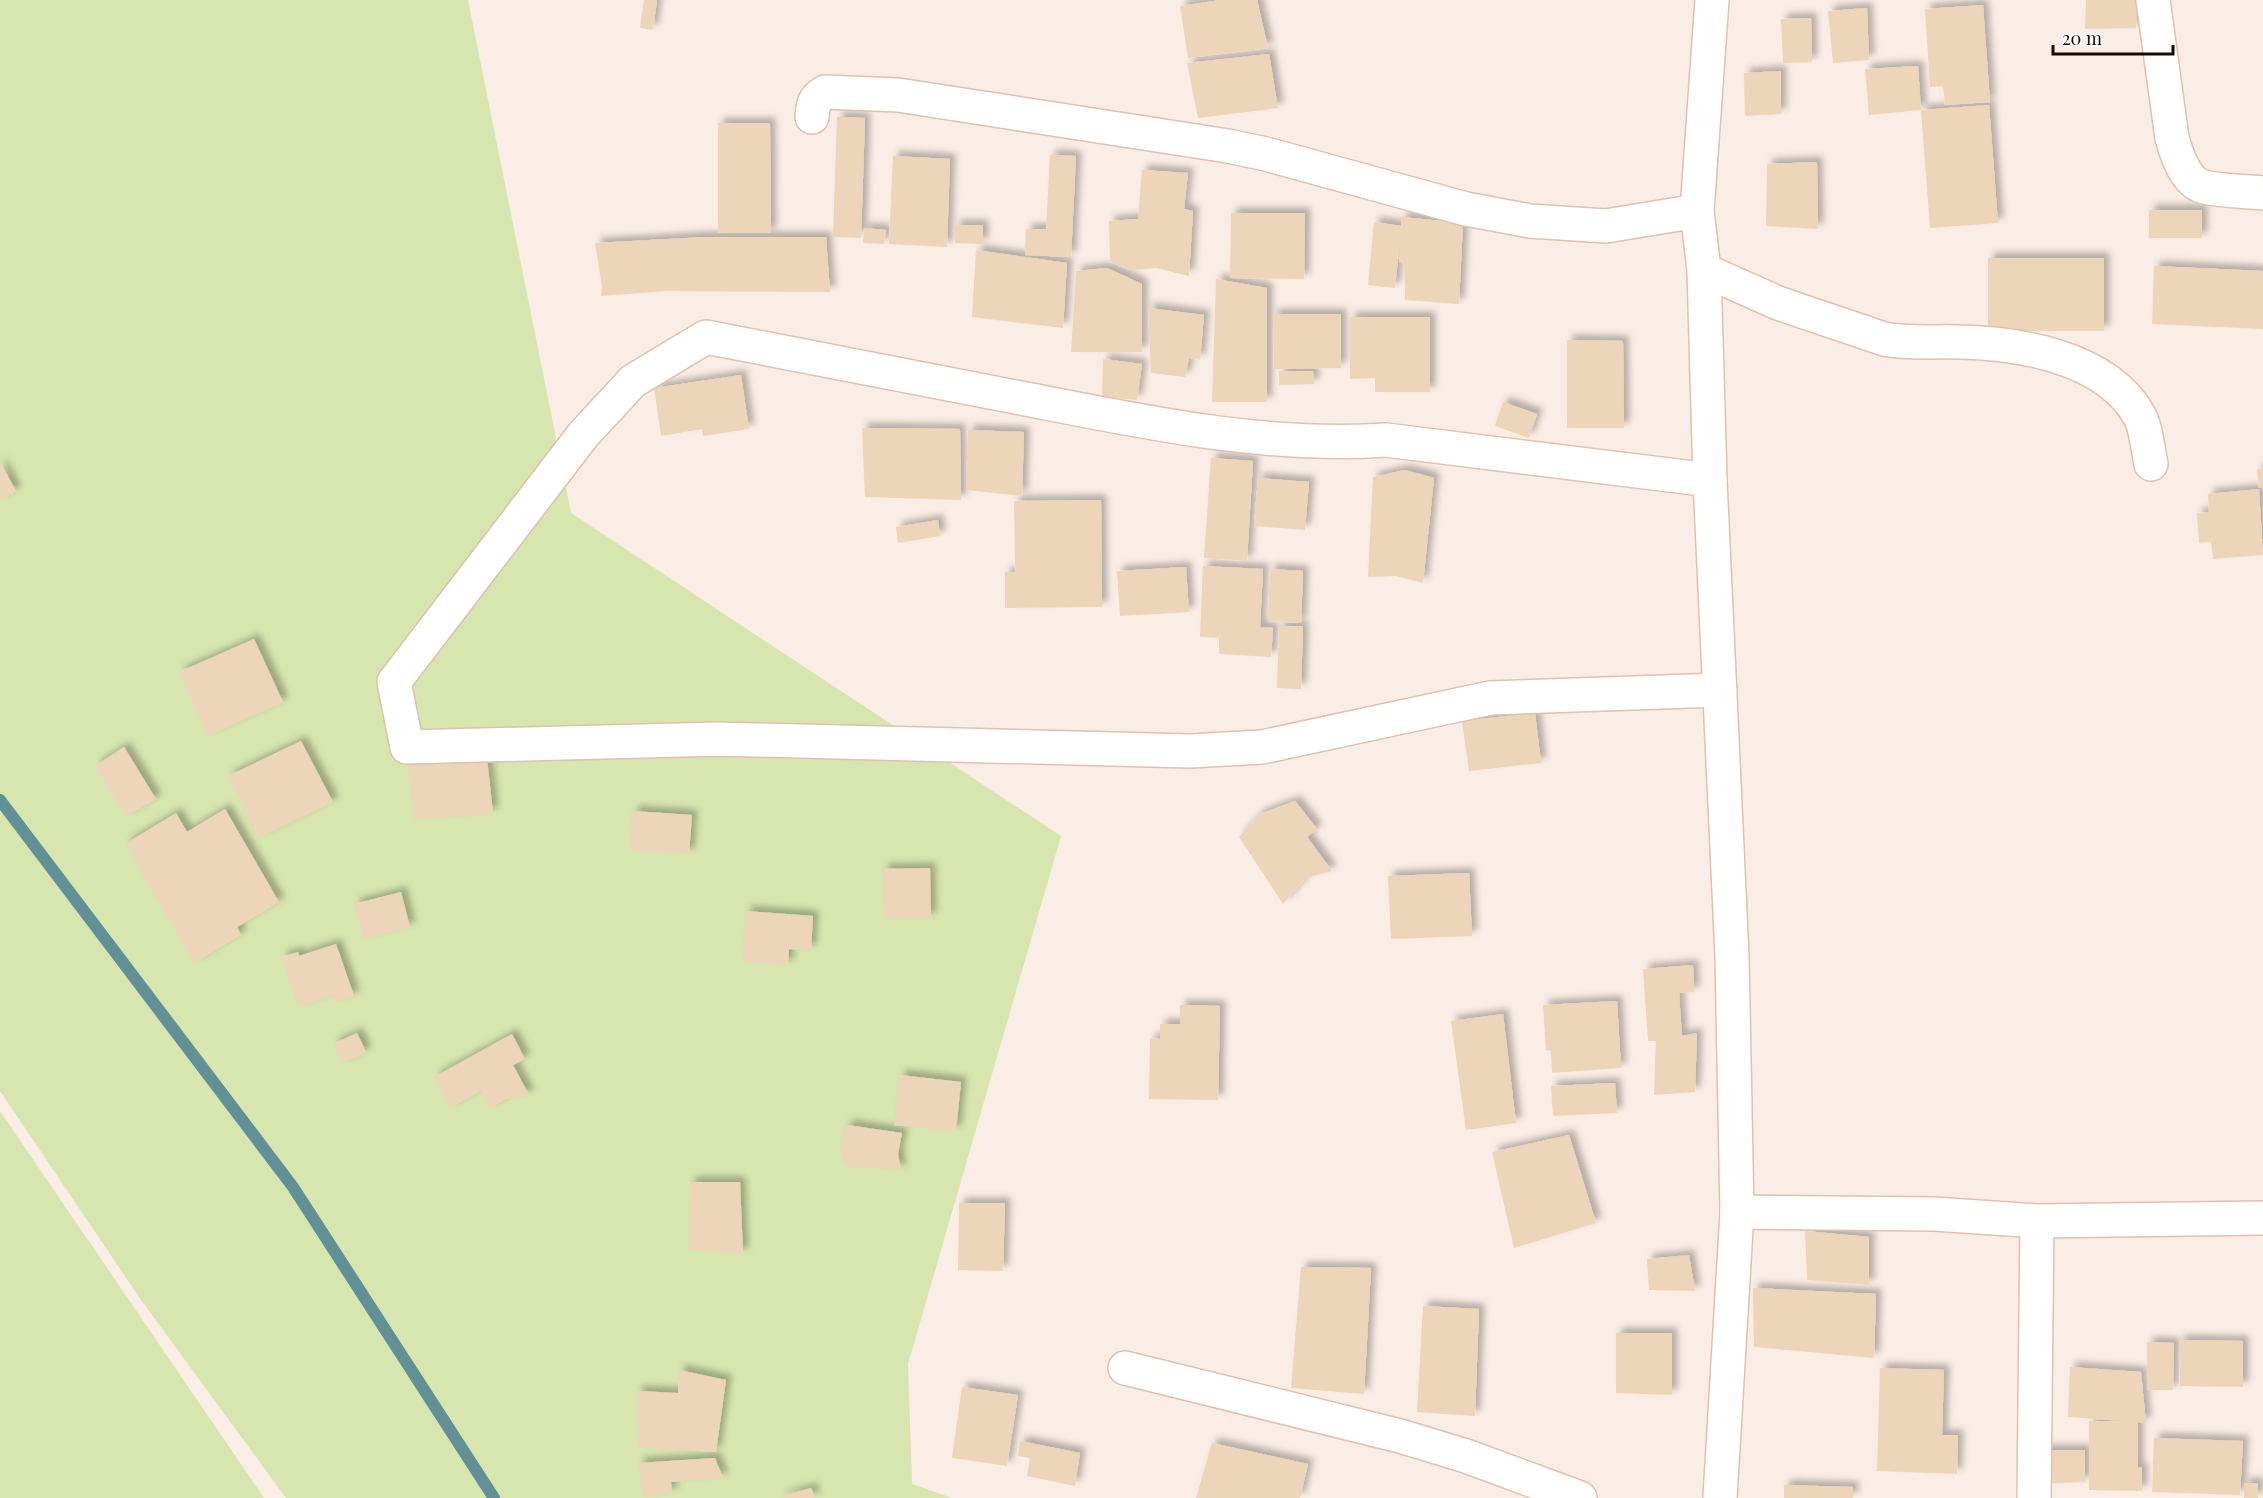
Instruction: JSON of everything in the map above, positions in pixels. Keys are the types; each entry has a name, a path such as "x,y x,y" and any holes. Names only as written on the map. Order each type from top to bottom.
{"street":[{"path":"1712,0 1697,211 1704,270 1710,480 1731,956 1737,1212 1720,1498"},
{"path":"2153,0 2172,138 2176,154 2184,170 2199,186 2263,193"},
{"path":"812,117 816,96 825,92 898,95 1228,146 1266,154 1466,209 1530,221 1606,226 1697,211"},
{"path":"1704,270 1778,303 1884,339 1928,343 1957,341 2008,346 2045,353 2082,366 2117,387 2140,416 2151,464"},
{"path":"1710,480 1386,440 1352,442 1265,439 1123,418 706,337 633,381 583,435 394,682 407,747 718,739 1190,751 1262,747 1490,698 1719,690"},
{"path":"1737,1212 1934,1214 2037,1221 2263,1218"},
{"path":"2034,1498 2037,1221"},
{"path":"1125,1368 1400,1436 1466,1456 1580,1498"}],"green space":[{"path":"0,0 468,0 571,513 1061,836 908,1364 912,1484 952,1498 286,1498 141,1300 0,1091"},
{"path":"0,1111 264,1498 0,1498"}],"building":[{"path":"644,0 657,0 653,30 640,28"},
{"path":"1221,0 1257,0 1268,48 1188,58 1180,6"},
{"path":"2086,0 2137,0 2136,28 2085,29"},
{"path":"1983,5 1990,102 1945,105 1943,86 1930,87 1925,9"},
{"path":"1867,8 1869,60 1833,63 1828,11"},
{"path":"1811,18 1812,62 1783,63 1781,19"},
{"path":"1269,54 1278,108 1198,118 1187,63"},
{"path":"1918,66 1921,110 1869,115 1865,69"},
{"path":"1781,71 1781,114 1745,116 1744,73"},
{"path":"1989,105 1998,223 1930,228 1921,110"},
{"path":"837,117 865,118 861,238 833,237"},
{"path":"718,123 770,123 771,233 718,233"},
{"path":"1050,155 1076,156 1071,257 1025,255 1026,229 1046,229"},
{"path":"893,156 950,159 947,247 889,244"},
{"path":"1817,162 1818,229 1766,226 1767,164"},
{"path":"1142,170 1188,173 1184,209 1193,211 1189,276 1156,268 1132,270 1110,262 1109,221 1138,219"},
{"path":"2149,210 2202,210 2202,238 2149,238"},
{"path":"1231,213 1305,213 1304,279 1230,278"},
{"path":"1401,217 1463,223 1459,304 1405,300 1405,265 1399,262 1400,241 1395,288 1368,285 1374,222 1401,226"},
{"path":"955,225 983,225 983,244 955,243"},
{"path":"864,228 886,230 884,244 863,243"},
{"path":"705,237 826,237 830,292 666,291 601,296 602,287 595,243"},
{"path":"976,250 1067,263 1063,328 972,317"},
{"path":"1988,258 2104,258 2104,331 1988,331"},
{"path":"2154,266 2263,271 2263,329 2152,324"},
{"path":"1107,268 1142,284 1142,352 1071,352 1076,271"},
{"path":"1216,279 1267,288 1267,402 1212,402"},
{"path":"1148,308 1204,315 1200,360 1189,358 1185,377 1151,373"},
{"path":"1273,314 1341,314 1341,368 1274,369"},
{"path":"1350,317 1430,317 1430,392 1375,392 1375,378 1350,379"},
{"path":"1567,340 1623,341 1624,428 1567,428"},
{"path":"1103,359 1142,364 1137,400 1102,397"},
{"path":"1279,371 1313,371 1314,384 1279,385"},
{"path":"741,375 749,429 703,436 702,429 661,436 654,388"},
{"path":"1503,402 1537,414 1529,438 1495,426"},
{"path":"862,428 960,429 961,500 865,497"},
{"path":"968,430 1024,432 1022,496 966,490"},
{"path":"1211,458 1253,461 1247,561 1204,558"},
{"path":"0,462 16,491 0,500"},
{"path":"2263,468 2263,488 2259,488 2257,469"},
{"path":"1405,470 1434,478 1423,583 1396,576 1368,577 1373,477"},
{"path":"1258,478 1309,482 1305,530 1254,526"},
{"path":"2259,489 2263,555 2213,559 2211,542 2199,543 2197,513 2209,512 2208,494"},
{"path":"1101,500 1102,607 1005,608 1005,572 1015,572 1014,501"},
{"path":"938,520 940,536 898,543 896,527"},
{"path":"1203,566 1263,569 1260,627 1273,628 1271,657 1219,654 1219,638 1200,637"},
{"path":"1186,567 1189,612 1120,616 1117,571"},
{"path":"1270,569 1303,571 1301,623 1268,621"},
{"path":"1279,626 1303,626 1301,689 1277,688"},
{"path":"254,639 283,702 208,736 179,672"},
{"path":"1535,713 1541,763 1469,771 1462,721"},
{"path":"301,741 333,802 258,838 228,776"},
{"path":"124,747 156,799 126,817 95,766"},
{"path":"487,758 493,813 414,820 408,765"},
{"path":"1295,801 1317,829 1307,837 1332,871 1306,878 1283,904 1239,837 1260,814"},
{"path":"225,809 279,902 237,927 241,935 194,963 125,844 176,813 187,832"},
{"path":"633,811 692,815 689,854 630,850"},
{"path":"930,868 931,918 884,918 883,869"},
{"path":"1469,873 1472,936 1391,939 1388,876"},
{"path":"401,892 410,927 364,939 354,904"},
{"path":"746,911 813,916 811,950 789,949 788,965 743,962"},
{"path":"336,944 354,996 335,1002 332,995 298,1007 281,957 298,952 299,956"},
{"path":"1693,965 1694,992 1679,993 1682,1036 1697,1033 1695,1092 1654,1095 1656,1041 1648,1041 1643,969"},
{"path":"1617,1001 1621,1068 1552,1073 1551,1051 1546,1050 1543,1005"},
{"path":"1180,1005 1220,1006 1218,1100 1149,1099 1150,1038 1160,1039 1160,1024 1180,1024"},
{"path":"1503,1014 1516,1123 1466,1130 1451,1021"},
{"path":"357,1033 366,1052 342,1064 333,1044"},
{"path":"512,1034 525,1059 513,1065 529,1095 506,1099 489,1109 481,1091 450,1108 434,1077"},
{"path":"900,1075 961,1082 956,1131 894,1125"},
{"path":"1615,1083 1617,1113 1553,1116 1551,1086"},
{"path":"847,1125 902,1133 898,1154 901,1170 844,1166 841,1147"},
{"path":"1569,1135 1596,1223 1514,1248 1492,1152"},
{"path":"690,1182 740,1182 743,1254 689,1250"},
{"path":"959,1203 1005,1203 1003,1271 958,1270"},
{"path":"1805,1231 1869,1237 1869,1285 1807,1280"},
{"path":"1689,1255 1695,1291 1649,1290 1647,1259"},
{"path":"1301,1267 1371,1268 1364,1394 1291,1388"},
{"path":"1753,1288 1876,1294 1874,1358 1754,1347"},
{"path":"1423,1306 1479,1309 1475,1416 1417,1412"},
{"path":"1616,1333 1672,1333 1672,1395 1616,1393"},
{"path":"2179,1340 2243,1341 2243,1387 2180,1386"},
{"path":"2147,1342 2174,1343 2173,1390 2147,1390"},
{"path":"2070,1367 2141,1372 2146,1423 2138,1422 2138,1468 2142,1467 2142,1491 2089,1490 2089,1421 2124,1421 2068,1417"},
{"path":"1880,1368 1944,1370 1942,1435 1958,1435 1957,1474 1877,1471"},
{"path":"679,1370 726,1380 716,1452 638,1447 637,1391 678,1393"},
{"path":"962,1387 1018,1395 1007,1466 952,1458"},
{"path":"2154,1438 2243,1441 2240,1495 2152,1492"},
{"path":"1020,1441 1080,1453 1075,1486 1027,1476 1030,1458 1018,1456"},
{"path":"1212,1443 1308,1464 1300,1498 1196,1498"},
{"path":"2039,1450 2085,1450 2085,1482 2040,1484"},
{"path":"715,1458 723,1478 671,1482 672,1493 643,1497 638,1463"},
{"path":"2244,1483 2258,1483 2258,1498 2244,1498"},
{"path":"1784,1485 1853,1487 1853,1498 1784,1498"},
{"path":"811,1488 815,1498 780,1497"}],"waterway":[{"path":"0,800 293,1187 494,1498"}]}
